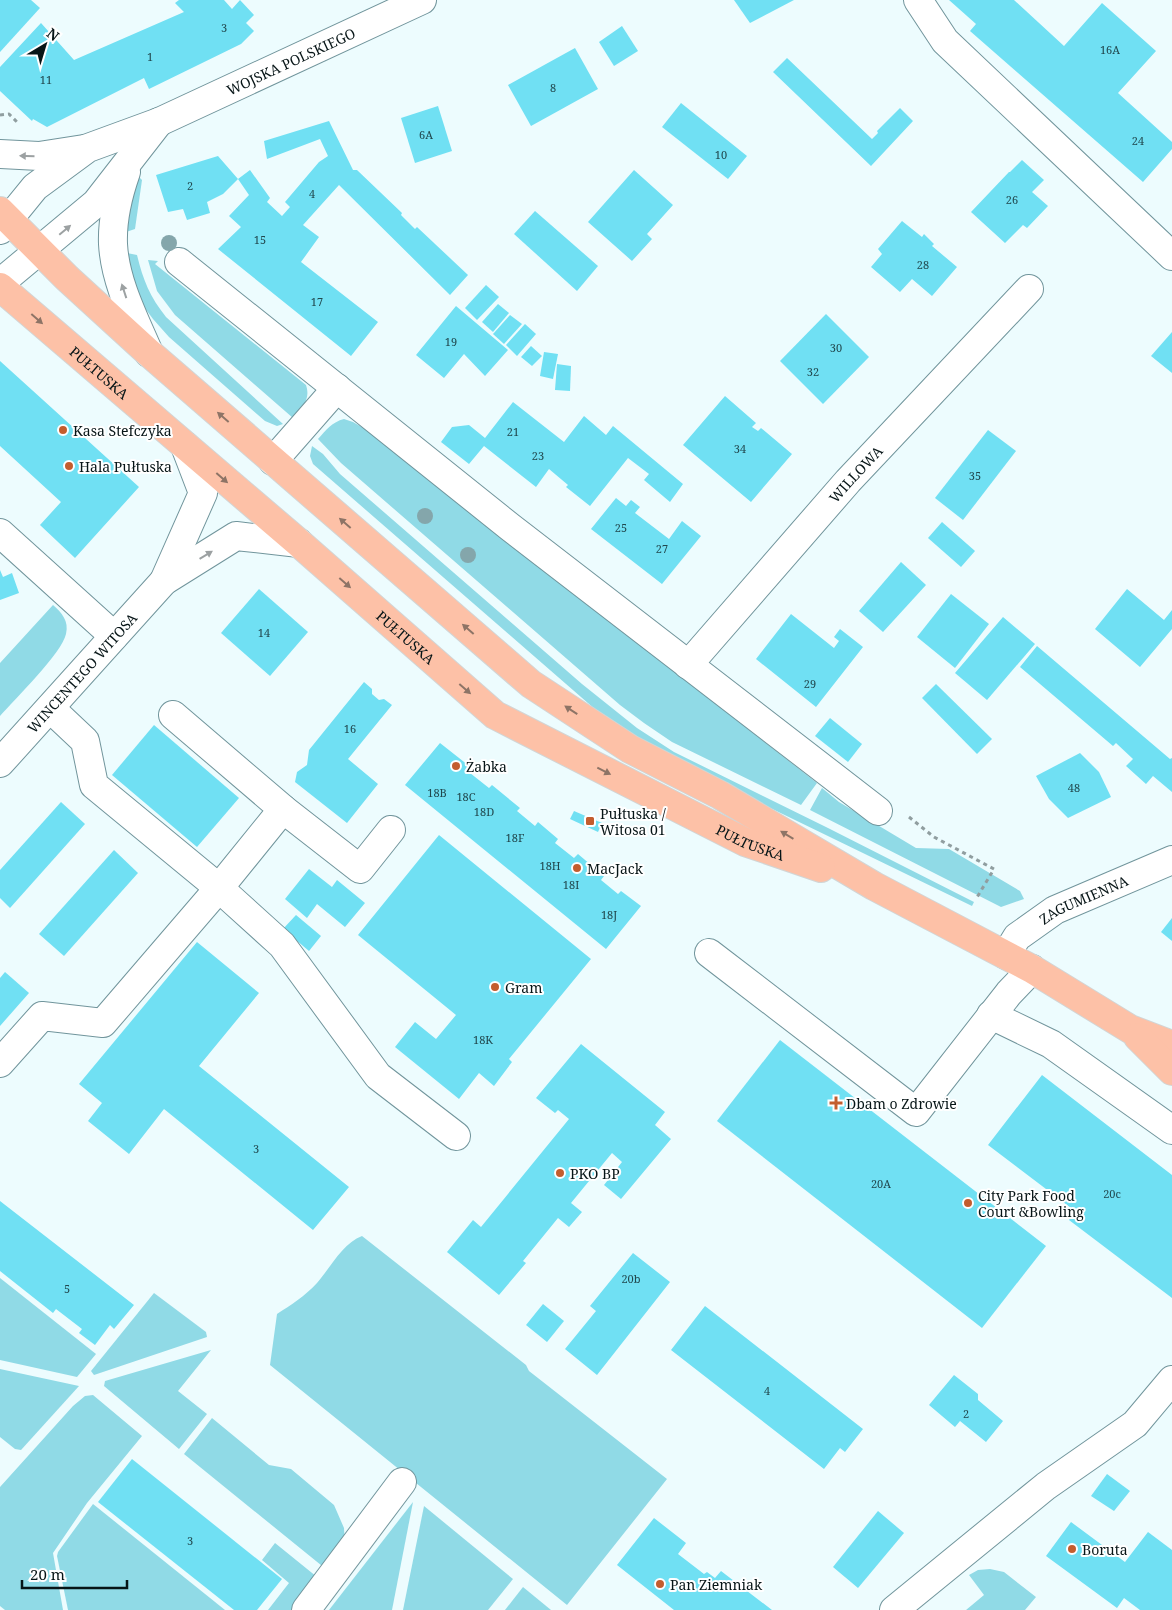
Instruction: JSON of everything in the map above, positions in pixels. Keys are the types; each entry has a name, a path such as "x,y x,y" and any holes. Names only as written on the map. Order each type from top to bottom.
{"main road":[{"name":"PUŁTUSKA","path":"3,220 40,250 67,278 149,353 531,684 630,749 720,795 874,886 1032,969 1130,1029 1172,1045"},
{"name":"PUŁTUSKA","path":"0,287 495,715 745,842 874,886"},
{"name":"PUŁTUSKA","path":"1130,1029 1172,1071"}],"street":[{"name":"WOJSKA POLSKIEGO","path":"3,220 35,187 88,148 159,122 421,0"},
{"path":"918,0 946,41 1172,256"},
{"name":"WOJSKA POLSKIEGO","path":"0,283 96,203 159,122"},
{"path":"0,154 39,156 88,148"},
{"path":"129,163 116,200 113,243 116,268 127,302 149,353"},
{"path":"178,262 688,665 878,811"},
{"name":"WILLOWA","path":"688,665 848,481 1029,289"},
{"path":"273,461 337,388"},
{"name":"WINCENTEGO WITOSA","path":"164,580 203,493 185,446"},
{"path":"0,533 114,636"},
{"name":"WINCENTEGO WITOSA","path":"0,763 164,580 236,536 298,543"},
{"path":"50,708 85,741 94,785 219,888 282,945 378,1076 456,1136"},
{"path":"173,715 282,809 360,869 391,830"},
{"path":"0,1063 42,1016 103,1023 219,888 282,809"},
{"name":"ZAGUMIENNA","path":"1006,955 1017,937 1055,910 1172,860"},
{"path":"709,953 916,1112 1008,993 1032,969"},
{"path":"991,1015 1051,1044 1172,1130"},
{"path":"894,1610 1046,1486 1136,1424 1172,1380"},
{"path":"306,1610 402,1482"}],"path":[{"path":"0,115 9,114"},
{"path":"878,811 888,799 934,837 994,869 976,899"}],"shaded area":[{"path":"137,175 142,180 135,229 126,232 126,212"},
{"path":"127,253 137,255 148,288 166,317 283,424 277,426 265,421 169,337 141,303 129,267"},
{"path":"148,260 158,261 155,264 306,385 306,399 293,418 175,315 157,291"},
{"path":"344,419 365,429 817,783 801,805 672,742 620,705 341,463 318,439 333,424"},
{"path":"312,446 323,454 340,474 582,684 637,728 674,752 974,902 972,906 733,790 612,724 313,464 310,456"},
{"path":"53,605 66,621 67,629 63,642 47,664 0,716 0,663"},
{"path":"822,788 839,802 916,848 949,849 1020,891 1024,899 1001,907 810,810"},
{"path":"362,1236 526,1365 529,1371 667,1479 567,1605 270,1365 277,1314 308,1292 337,1256 355,1239"},
{"path":"0,1278 96,1354 77,1377 0,1360"},
{"path":"154,1293 206,1332 207,1337 94,1375 91,1371"},
{"path":"211,1350 178,1391 207,1414 179,1449 104,1386 105,1381"},
{"path":"0,1369 79,1386 21,1450 15,1449 0,1437"},
{"path":"93,1395 142,1436 87,1503 53,1553 63,1610 5,1610 0,1606 0,1487 73,1406 85,1396"},
{"path":"212,1418 269,1465 291,1469 334,1505 344,1528 345,1546 332,1574 184,1454"},
{"path":"413,1502 392,1610 329,1610"},
{"path":"93,1504 225,1610 68,1610 57,1556"},
{"path":"424,1506 513,1579 488,1610 403,1610"},
{"path":"275,1543 317,1577 291,1610 268,1610 289,1583 262,1560"},
{"path":"990,1569 1004,1572 1036,1597 1025,1610 966,1610 984,1595 969,1575 978,1570"},
{"path":"523,1587 551,1610 505,1610"}],"building":[{"path":"0,0 31,0 40,8 0,52"},
{"path":"179,0 224,0 232,9 240,0 254,15 246,23 254,31 241,44 149,89 144,78 47,127 33,119 32,121 0,91 0,67 41,23 74,60 184,12 175,3"},
{"path":"734,0 794,0 750,23"},
{"path":"949,0 1014,0 1064,46 1102,3 1156,51 1118,93 1172,142 1172,149 1143,182 970,31 976,24"},
{"path":"622,26 638,51 614,66 599,42"},
{"path":"575,48 598,89 531,126 508,85"},
{"path":"787,58 872,139 878,133 877,131 900,108 913,121 871,166 773,72"},
{"path":"681,103 747,156 728,179 662,127"},
{"path":"438,106 452,151 415,163 401,118"},
{"path":"329,121 353,170 357,170 402,213 401,215 415,229 417,227 468,275 450,295 339,185 303,225 319,237 301,262 378,322 351,356 218,249 241,227 229,216 249,195 238,179 250,170 270,198 267,202 282,216 290,207 285,202 319,162 328,156 320,139 267,159 264,141"},
{"path":"218,156 238,179 223,194 207,202 210,213 187,220 183,209 168,212 156,175"},
{"path":"1022,160 1044,180 1032,192 1048,206 1027,228 1023,225 1005,243 971,212"},
{"path":"634,170 673,205 647,234 652,239 632,261 588,222"},
{"path":"535,211 598,266 577,291 514,234"},
{"path":"902,221 922,237 924,234 934,244 932,246 957,267 932,296 912,279 900,292 871,267 882,254 878,249"},
{"path":"486,285 499,297 477,320 465,308"},
{"path":"498,304 509,313 493,332 482,322"},
{"path":"456,306 508,350 485,376 464,354 444,378 416,355"},
{"path":"826,314 869,357 823,404 780,361"},
{"path":"510,315 522,324 504,344 493,334"},
{"path":"525,324 536,334 517,356 506,345"},
{"path":"1172,332 1172,373 1151,356"},
{"path":"531,346 542,356 532,366 521,357"},
{"path":"544,352 558,354 553,379 540,376"},
{"name":"Hala Pułtuska","path":"0,361 139,487 75,558 40,525 61,502 0,446"},
{"path":"557,364 571,366 570,391 555,390"},
{"path":"725,396 756,423 752,427 758,431 761,428 792,454 751,502 683,445"},
{"path":"513,402 564,442 584,416 606,435 613,426 683,484 670,502 644,480 649,474 628,458 590,506 566,487 568,485 549,469 536,487 484,446 469,464 441,442 452,427 469,425 485,438"},
{"path":"988,430 1016,451 963,520 935,498"},
{"path":"616,498 626,506 631,500 640,507 635,513 669,539 682,521 701,536 662,584 591,529"},
{"path":"942,522 975,551 961,567 928,538"},
{"path":"901,562 926,585 883,632 859,611"},
{"path":"0,570 3,577 12,573 19,593 0,600"},
{"path":"259,589 308,632 270,676 221,633"},
{"path":"1127,589 1164,620 1172,610 1172,629 1140,667 1095,629"},
{"path":"951,594 989,624 955,668 917,637"},
{"path":"791,614 834,648 839,641 834,637 840,629 863,647 816,707 756,659"},
{"path":"1003,617 1035,644 987,700 955,673"},
{"path":"1037,646 1170,759 1172,758 1172,792 1153,776 1146,784 1126,766 1133,759 1116,743 1113,746 1020,667"},
{"path":"364,682 372,689 372,694 379,700 384,699 392,705 348,759 378,784 347,823 295,782 297,772 307,765 309,750"},
{"path":"936,684 992,739 977,754 922,698"},
{"path":"830,718 862,744 848,762 815,736"},
{"path":"154,725 239,798 197,847 112,775"},
{"path":"440,743 473,769 470,773 489,788 492,785 520,808 517,811 535,826 538,822 558,839 555,843 574,858 578,854 604,876 601,880 618,894 621,891 641,906 606,949 405,785"},
{"path":"1080,753 1099,772 1111,797 1068,818 1049,799 1036,776"},
{"path":"61,802 85,824 10,908 0,898 0,870"},
{"path":"574,811 602,823 598,832 570,819"},
{"name":"Gram","path":"439,835 591,959 509,1059 512,1062 494,1086 479,1073 459,1099 395,1047 415,1022 436,1039 456,1015 358,935"},
{"path":"114,850 138,873 64,956 39,934"},
{"path":"309,869 332,887 337,880 365,903 345,927 317,904 307,918 285,899"},
{"path":"296,915 321,936 309,951 283,929"},
{"path":"1172,918 1172,941 1161,932"},
{"path":"197,942 259,993 199,1066 349,1187 313,1230 164,1109 129,1154 88,1121 102,1103 79,1084"},
{"path":"5,972 29,993 0,1026 0,978"},
{"path":"780,1040 1046,1246 982,1328 717,1121"},
{"name":"PKO BP","path":"581,1044 665,1112 655,1125 671,1139 621,1199 604,1185 622,1162 612,1153 571,1203 582,1212 569,1227 558,1218 523,1261 526,1263 499,1295 447,1252 473,1220 481,1227 569,1119 558,1110 555,1113 536,1098"},
{"path":"1042,1075 1172,1175 1172,1298 1069,1220 1075,1211 988,1145"},
{"path":"0,1201 134,1305 114,1329 110,1325 95,1345 79,1333 82,1329 56,1309 53,1313 0,1271"},
{"path":"633,1253 670,1282 597,1375 565,1349 596,1311 590,1306"},
{"path":"543,1304 564,1321 547,1342 526,1325"},
{"path":"705,1306 863,1429 845,1452 840,1448 824,1469 671,1350"},
{"path":"954,1375 978,1394 978,1400 1003,1421 986,1442 960,1421 955,1427 929,1405"},
{"path":"132,1459 282,1579 257,1610 234,1610 98,1502"},
{"path":"1107,1474 1130,1491 1114,1511 1091,1496"},
{"path":"878,1511 904,1533 858,1588 833,1567"},
{"path":"654,1518 686,1543 678,1554 704,1574 707,1572 715,1578 721,1571 772,1610 674,1610 617,1565"},
{"path":"1071,1522 1125,1562 1148,1532 1172,1550 1172,1610 1140,1610 1124,1598 1117,1608 1046,1556"}],"place":[{"name":"Kasa Stefczyka","path":"63,430"},
{"name":"Hala Pułtuska","path":"69,466"},
{"name":"Żabka","path":"456,766"},
{"name":"Pułtuska / Witosa 01","path":"590,821"},
{"name":"MacJack","path":"577,868"},
{"name":"Gram","path":"495,987"},
{"name":"Dbam o Zdrowie","path":"836,1103"},
{"name":"PKO BP","path":"560,1173"},
{"name":"City Park Food Court &Bowling","path":"968,1203"},
{"name":"Boruta","path":"1072,1549"},
{"name":"Pan Ziemniak","path":"660,1584"}]}
